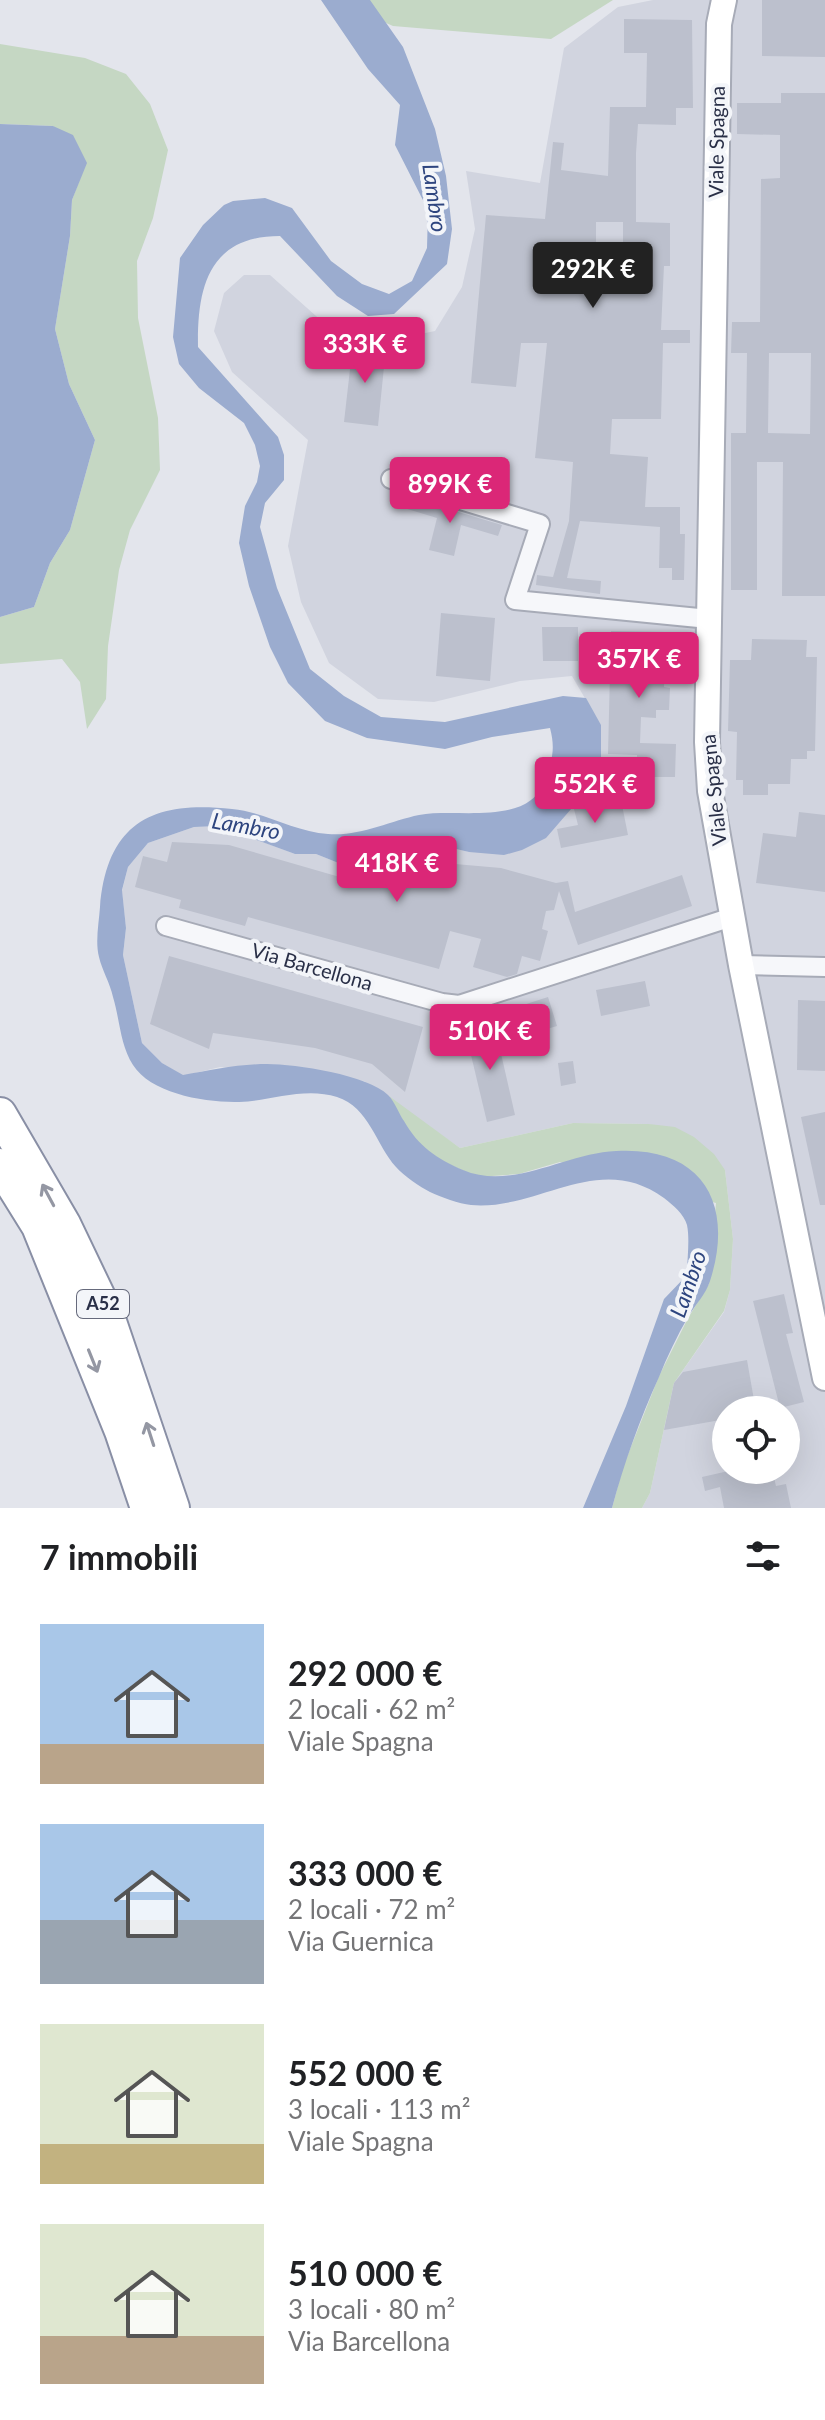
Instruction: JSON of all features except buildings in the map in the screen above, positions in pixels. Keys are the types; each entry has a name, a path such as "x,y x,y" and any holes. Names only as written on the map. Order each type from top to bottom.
{"highway":[{"name":"A52","path":"0,1114 38,1176 103,1303 125,1360 173,1508"},
{"name":"A52","path":"0,1165 38,1226 121,1431 147,1508"}],"street":[{"name":"Viale Spagna","path":"724,0 719,37 707,742 710,791 741,965 825,1378"},
{"path":"391,479 540,524 515,600 709,619"},
{"name":"Via Barcellona","path":"166,926 442,1003 459,1005 732,917"},
{"path":"741,965 825,967"}],"shaded area":[{"path":"653,0 825,0 825,1508 642,1508 650,1493 674,1383 724,1312 730,1290 733,1239 725,1170 649,1124 573,1123 460,1148 364,1081 220,1067 183,1076 162,1063 142,1043 123,955 126,928 122,891 128,867 148,843 194,827 220,826 295,854 316,854 341,864 417,840 469,852 601,766 601,726 572,676 520,681 434,702 378,699 329,663 301,602 288,546 308,440 232,372 214,331 224,293 244,275 270,275 334,332 396,339 435,331 462,287 475,229 466,171 540,183 564,48 618,7"}],"green space":[{"path":"334,0 613,0 551,39 393,26"},
{"path":"0,44 85,58 126,74 150,104 168,150 153,218 137,261 138,318 158,418 160,470 130,530 119,570 108,646 106,699 87,729 80,682 62,659 0,664 0,617 34,607 50,563 70,530 95,440 69,384 55,329 70,236 72,200 86,163 53,126 0,124"},
{"path":"389,1096 460,1148 573,1123 649,1124 675,1127 694,1137 714,1154 725,1170 733,1239 730,1290 724,1311 674,1383 650,1493 642,1508 612,1508 623,1467 659,1376 709,1284 716,1203 560,1162 519,1174 478,1177 441,1161 414,1140"}],"water":[{"name":"Lambro","path":"321,0 370,0 403,47 435,129 446,176 452,229 447,264 394,314 368,316 337,296 280,236 256,238 237,245 223,255 212,269 200,304 198,347 278,437 284,455 284,480 265,503 260,527 277,588 310,669 344,696 381,717 445,722 563,696 586,698 601,725 601,766 578,801 546,838 504,855 469,852 417,840 341,864 316,854 295,854 219,826 194,827 148,843 128,867 122,890 126,928 123,955 142,1043 162,1063 183,1075 267,1064 349,1076 388,1095 409,1130 429,1151 454,1166 482,1175 520,1174 597,1153 646,1152 670,1158 690,1169 705,1185 714,1204 718,1227 717,1253 710,1281 665,1362 633,1441 612,1508 583,1508 626,1406 664,1299 687,1275 688,1231 686,1221 678,1210 640,1185 616,1180 592,1181 496,1204 461,1203 430,1192 403,1174 357,1109 337,1097 305,1093 222,1102 171,1092 155,1085 133,1065 100,962 97,939 100,907 104,878 112,855 124,837 139,823 157,814 204,807 232,809 316,832 351,833 419,815 492,812 520,806 538,792 552,758 550,728 492,737 445,749 367,738 325,721 288,683 270,647 249,586 239,543 245,506 257,482 260,466 255,445 244,423 199,388 179,364 173,337 180,258 203,225 224,205 233,201 265,198 292,208 331,261 362,284 389,294 412,281 427,248 428,210 395,145 400,105 368,69"},
{"path":"0,124 53,126 73,135 87,163 72,200 70,236 55,329 69,384 95,440 70,530 50,563 34,607 0,617"}]}
